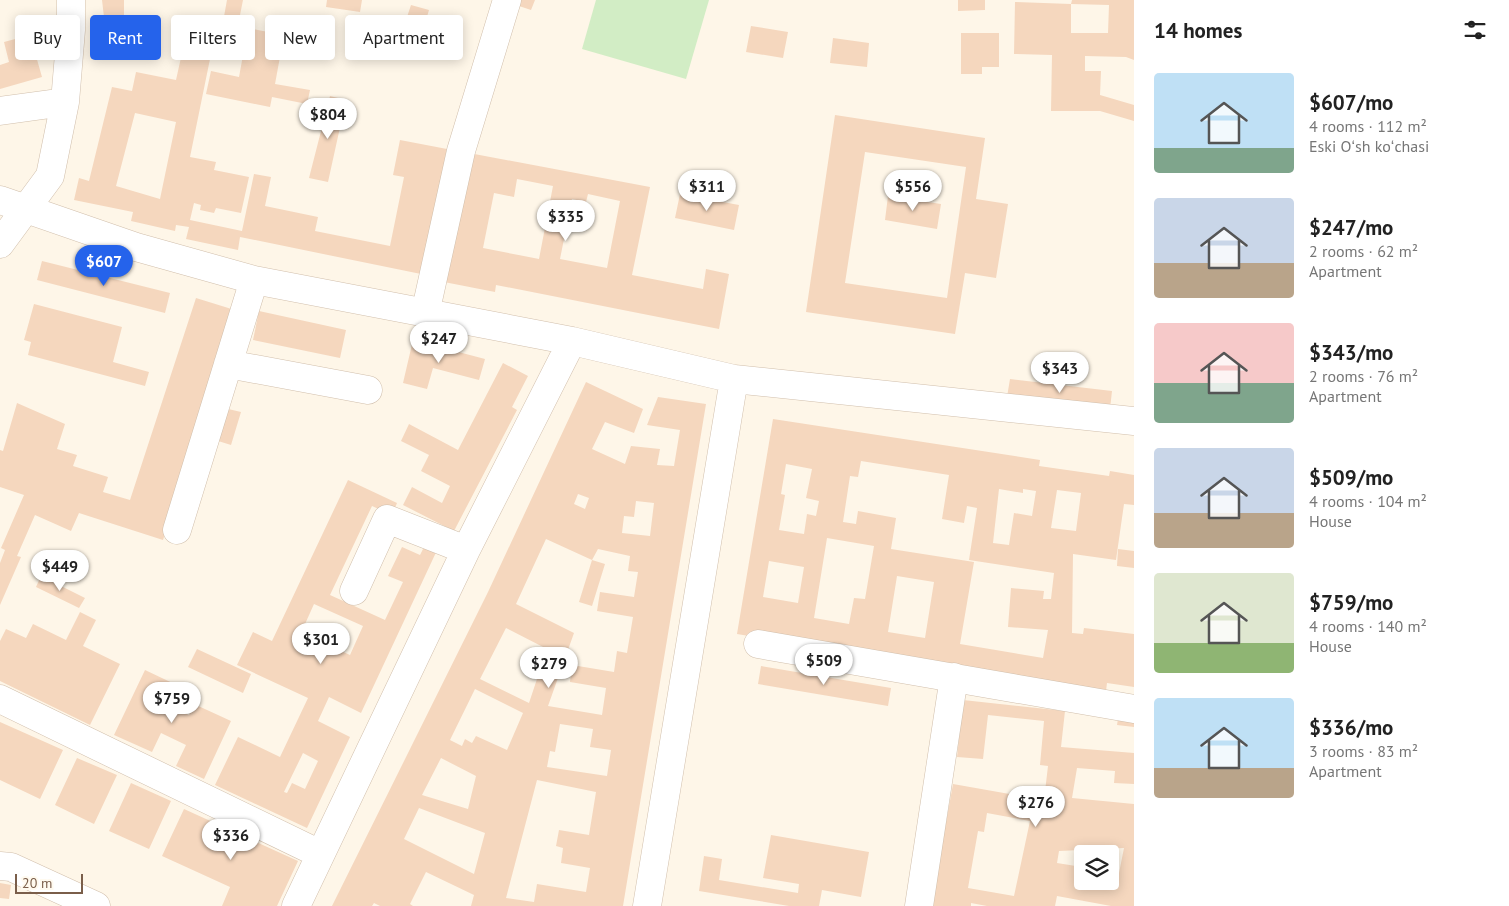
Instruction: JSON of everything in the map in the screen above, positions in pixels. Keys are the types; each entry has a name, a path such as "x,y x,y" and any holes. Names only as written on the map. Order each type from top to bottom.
{"street":[{"path":"0,244 12,205 50,176 65,102 71,30 71,0"},
{"path":"425,314 461,151 507,0"},
{"path":"0,111 65,102"},
{"path":"12,205 136,247 254,280 572,341 734,379 1134,421"},
{"path":"177,530 254,280"},
{"path":"296,906 466,550 572,341"},
{"path":"228,364 368,390"},
{"path":"647,906 734,379"},
{"path":"354,591 387,519 466,550"},
{"path":"758,644 1134,709"},
{"path":"919,906 954,677"},
{"path":"0,699 320,854"},
{"path":"0,866 11,867 96,906"}],"green space":[{"path":"596,0 709,0 686,79 582,49"}],"building":[{"path":"102,0 124,0 124,15 104,15"},
{"path":"227,0 243,0 240,15 224,15"},
{"path":"327,0 362,0 360,12 326,7"},
{"path":"515,0 535,0 531,10 513,4"},
{"path":"958,0 985,0 985,10 958,11"},
{"path":"1072,0 1134,0 1134,60 1126,57 1085,56 1085,71 1101,71 1100,95 1134,105 1134,121 1100,111 1051,111 1052,55 1014,54 1015,2 1071,4","holes":["1071,4 1109,5 1108,33 1071,33"]},
{"path":"411,5 429,10 428,15 408,15"},
{"path":"751,26 788,32 783,58 746,52"},
{"path":"255,29 265,31 265,60 279,60 275,84 310,90 307,104 272,97 270,107 206,94 211,71 239,77 242,60 255,60"},
{"path":"961,33 999,33 999,67 982,67 982,74 961,74"},
{"path":"833,38 869,43 867,67 830,63"},
{"path":"15,39 15,60 37,60 42,77 0,89 0,65 9,62 4,42"},
{"path":"180,60 210,60 190,157 216,162 214,170 249,177 241,213 216,208 214,213 200,210 201,205 194,203 190,220 242,231 254,174 271,177 265,206 318,217 315,231 390,246 404,177 393,175 400,140 447,149 421,274 240,237 238,250 186,239 189,227 176,225 175,231 131,221 133,212 74,200 79,178 89,181 112,87 132,91 136,72 176,80","holes":["135,113 176,122 160,199 116,186"]},
{"path":"330,96 346,100 328,182 309,178"},
{"path":"835,115 985,138 976,199 1008,204 996,278 965,273 955,334 806,312","holes":["865,152 966,167 947,298 845,283"]},
{"path":"469,153 650,187 632,275 703,289 706,269 729,274 719,329 496,285 495,292 444,282","holes":["517,179 553,186 539,259 483,248 494,193 514,197","588,194 620,201 607,268 560,259 572,199 586,202"]},
{"path":"680,194 739,205 734,230 675,218"},
{"path":"888,196 941,204 937,229 885,220"},
{"path":"42,261 170,293 165,313 37,280"},
{"path":"196,298 238,311 163,540 79,513 71,531 35,515 17,556 21,557 0,605 0,563 5,550 1,548 24,495 0,487 0,450 3,451 17,403 65,424 57,449 77,455 73,466 108,477 103,492 130,500"},
{"path":"34,304 122,327 113,362 149,372 145,386 28,355 31,342 24,340"},
{"path":"259,311 346,330 340,358 253,340"},
{"path":"413,340 485,359 479,380 433,368 427,389 403,383"},
{"path":"503,363 528,376 512,407 517,410 454,531 403,505 412,487 442,503 450,486 421,471 429,455 401,441 409,424 458,450"},
{"path":"1010,379 1112,391 1110,409 1007,397"},
{"path":"586,382 643,409 634,433 605,422 592,449 625,464 631,446 660,449 657,465 674,466 680,430 647,425 658,397 706,404 623,906 471,906 474,895 426,872 410,904 413,906 380,906 374,903 372,906 332,906 488,592","holes":["578,494 589,498 585,509 574,504","636,501 654,503 650,536 622,533 624,516 634,517","546,539 592,560 598,549 630,556 628,571 638,572 634,597 600,592 597,611 633,617 627,653 617,651 614,672 572,665 570,682 606,688 602,715 548,706 574,633 516,604","506,628 547,649 529,703 480,679","475,689 523,713 507,750 476,736 472,743 465,739 462,746 450,740","560,724 593,729 590,747 611,750 607,776 547,767 550,751 555,752","441,758 476,776 468,809 422,795","537,780 596,792 589,835 559,830 556,846 563,848 561,863 590,868 586,892 537,884 534,902 506,898","419,808 485,833 474,874 404,839"]},
{"path":"224,408 241,412 231,445 215,440"},
{"path":"773,419 1040,460 1039,466 1109,476 1110,471 1134,475 1134,505 1124,504 1116,560 1073,554 1072,633 1083,634 1084,628 1134,634 1134,687 1107,683 1105,699 1073,689 737,634","holes":["861,461 949,475 942,519 964,523 967,506 977,508 969,560 1054,573 1051,599 1043,599 1044,591 1011,588 1008,627 1048,630 1043,658 960,644 974,562 891,549 896,518 858,511 856,524 843,522 850,476 858,477","786,464 812,469 806,498 819,501 816,516 807,514 804,534 779,530 785,495 781,494","999,489 1023,493 1023,489 1036,491 1032,516 1014,513 1009,545 993,543","1057,490 1081,493 1076,531 1051,528","827,538 874,546 865,599 854,598 849,624 814,618","769,561 804,567 798,603 763,597","897,576 934,582 925,638 888,632"]},
{"path":"348,480 397,503 392,515 372,506 330,595 385,620 403,582 388,576 402,547 420,555 427,541 439,546 361,713 329,697 318,721 350,737 307,828 215,785 238,737 280,757 308,698 237,665 253,632 272,641","holes":["314,604 363,626 350,655 301,633","303,753 318,761 305,789 292,783 287,793 284,792"]},
{"path":"1118,549 1134,551 1134,568 1117,566"},
{"path":"592,560 605,564 592,606 579,602"},
{"path":"41,576 85,598 79,608 36,587"},
{"path":"80,612 96,620 83,646 120,664 90,725 0,681 0,641 6,629 26,638 33,624 66,640"},
{"path":"197,649 251,674 243,693 188,667"},
{"path":"761,666 891,688 888,706 758,684"},
{"path":"145,670 183,688 173,707 189,715 194,704 231,721 204,779 176,766 186,745 161,733 152,752 114,735"},
{"path":"963,700 1065,711 1061,747 1134,753 1134,784 1114,783 1115,771 1077,768 1072,798 1134,804 1134,906 1111,906 1057,896 1055,906 987,906 971,903 971,906 931,906 953,784 1044,800 1048,766 1040,765 1044,721 988,715 983,759 957,757","holes":["987,813 1030,821 1014,896 968,888 978,831 984,832"]},
{"path":"1119,712 1134,714 1134,727 1117,725"},
{"path":"0,722 63,750 40,799 0,780"},
{"path":"77,758 117,775 94,824 55,805"},
{"path":"131,783 171,801 149,849 109,831"},
{"path":"184,809 298,861 277,906 222,906 230,887 162,856"},
{"path":"771,835 869,852 861,897 822,890 819,906 789,906 699,891 704,856 722,859 719,880 798,893 799,884 763,878"},
{"path":"0,883 11,885 9,899 0,898"}]}
